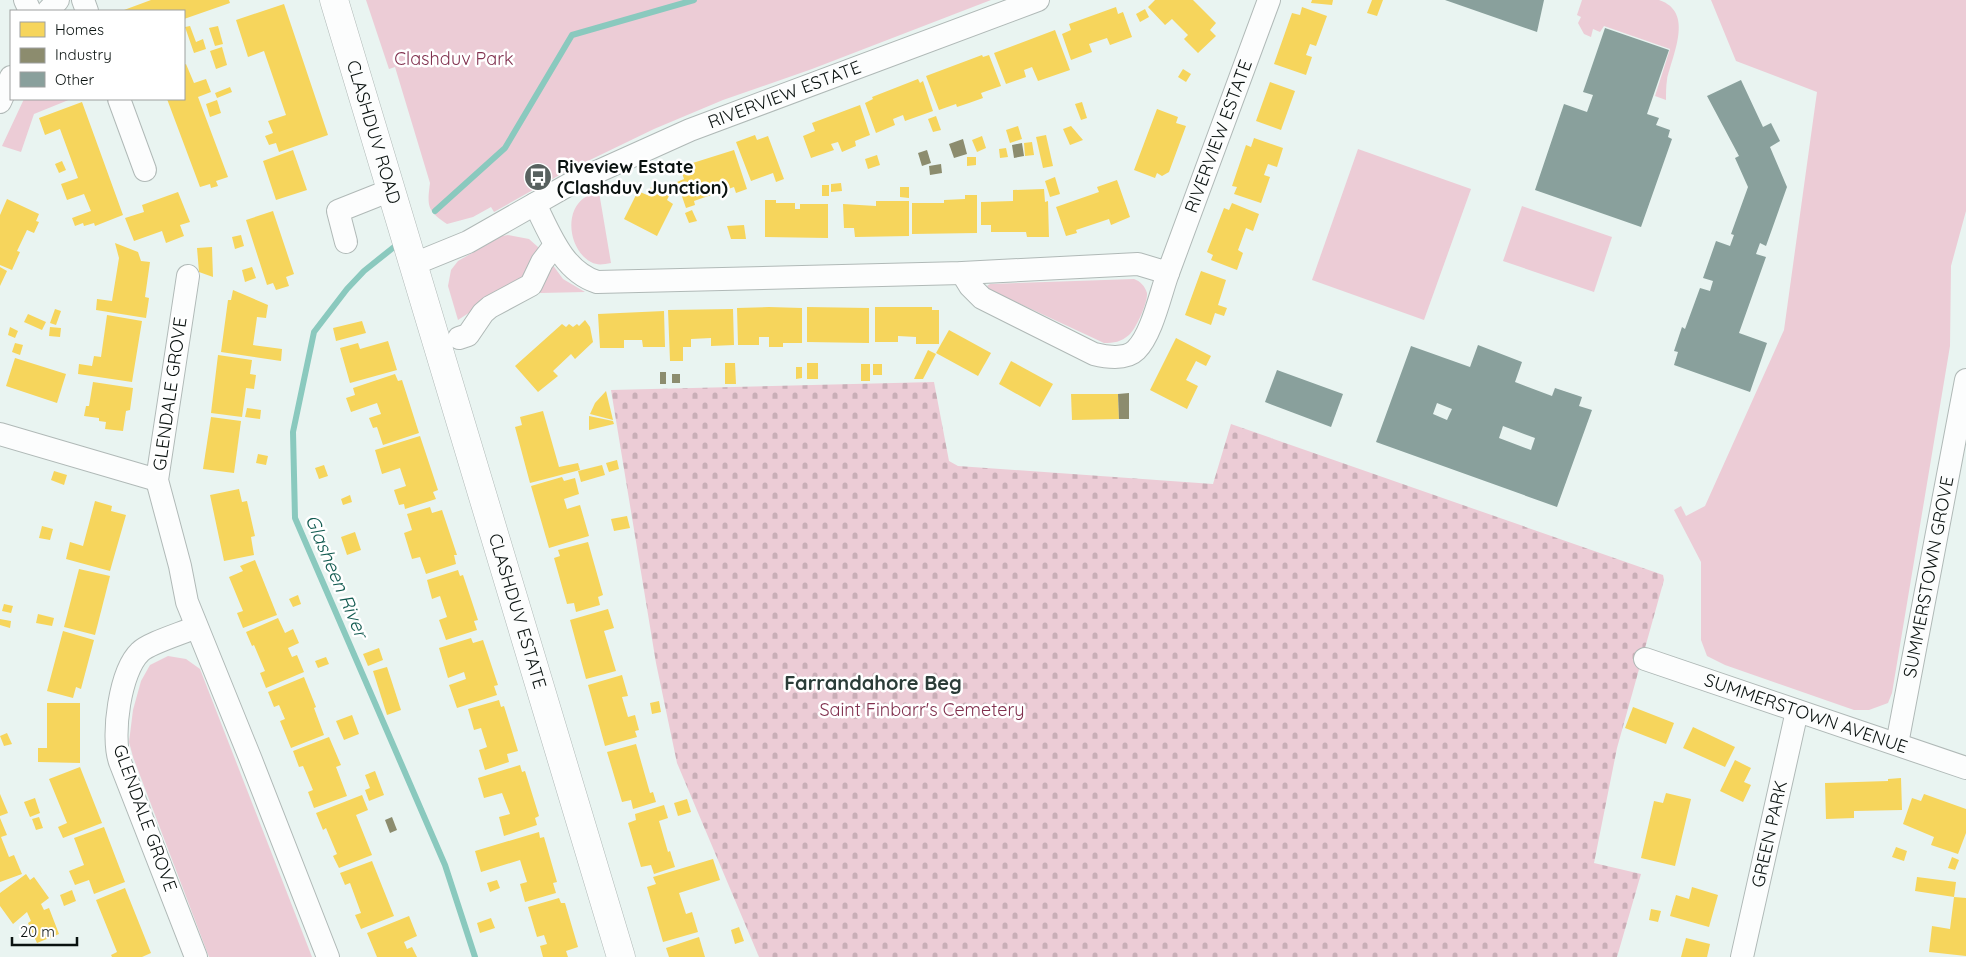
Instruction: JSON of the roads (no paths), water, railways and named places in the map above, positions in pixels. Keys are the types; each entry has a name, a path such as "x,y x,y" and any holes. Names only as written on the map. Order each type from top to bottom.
{"street":[{"path":"49,10 58,0"},
{"name":"CLASHDUV ROAD","path":"334,0 409,248"},
{"name":"RIVERVIEW ESTATE","path":"409,248 468,242 570,184 690,130 1038,0"},
{"name":"RIVERVIEW ESTATE","path":"962,273 970,286 982,298 1094,354 1115,357 1126,356 1136,351 1148,332 1269,0"},
{"path":"0,102 10,80"},
{"path":"119,100 145,170"},
{"path":"346,242 338,211 391,190"},
{"path":"535,204 555,245 574,269 584,277 597,282 962,273 1138,264 1168,273"},
{"path":"459,338 468,335 490,307 531,285 542,262 555,245"},
{"name":"CLASHDUV ESTATE","path":"409,248 621,957"},
{"name":"GLENDALE GROVE","path":"188,276 157,480 180,566 187,602 328,957"},
{"name":"SUMMERSTOWN GROVE","path":"1897,744 1966,380"},
{"path":"0,434 157,480"},
{"name":"GLENDALE GROVE","path":"196,627 145,648 135,658 123,690 117,714 115,734 116,750 120,762 196,957"},
{"name":"SUMMERSTOWN AVENUE","path":"1646,659 1966,768"},
{"name":"GREEN PARK","path":"1742,957 1797,711"}],"waterway":[{"name":"Glasheen River","path":"435,211 505,148 572,35 694,0"},
{"name":"Glasheen River","path":"399,243 364,271 347,289 314,332 293,432 295,518 445,865 475,957"}],"place":[{"name":"Riveview Estate (Clashduv Junction)","path":"538,177"}],"district":[{"name":"Farrandahore Beg","path":"873,683"}],"park label":[{"name":"Clashduv Park","path":"454,59"},
{"name":"Saint Finbarr's Cemetery","path":"922,710"}]}
